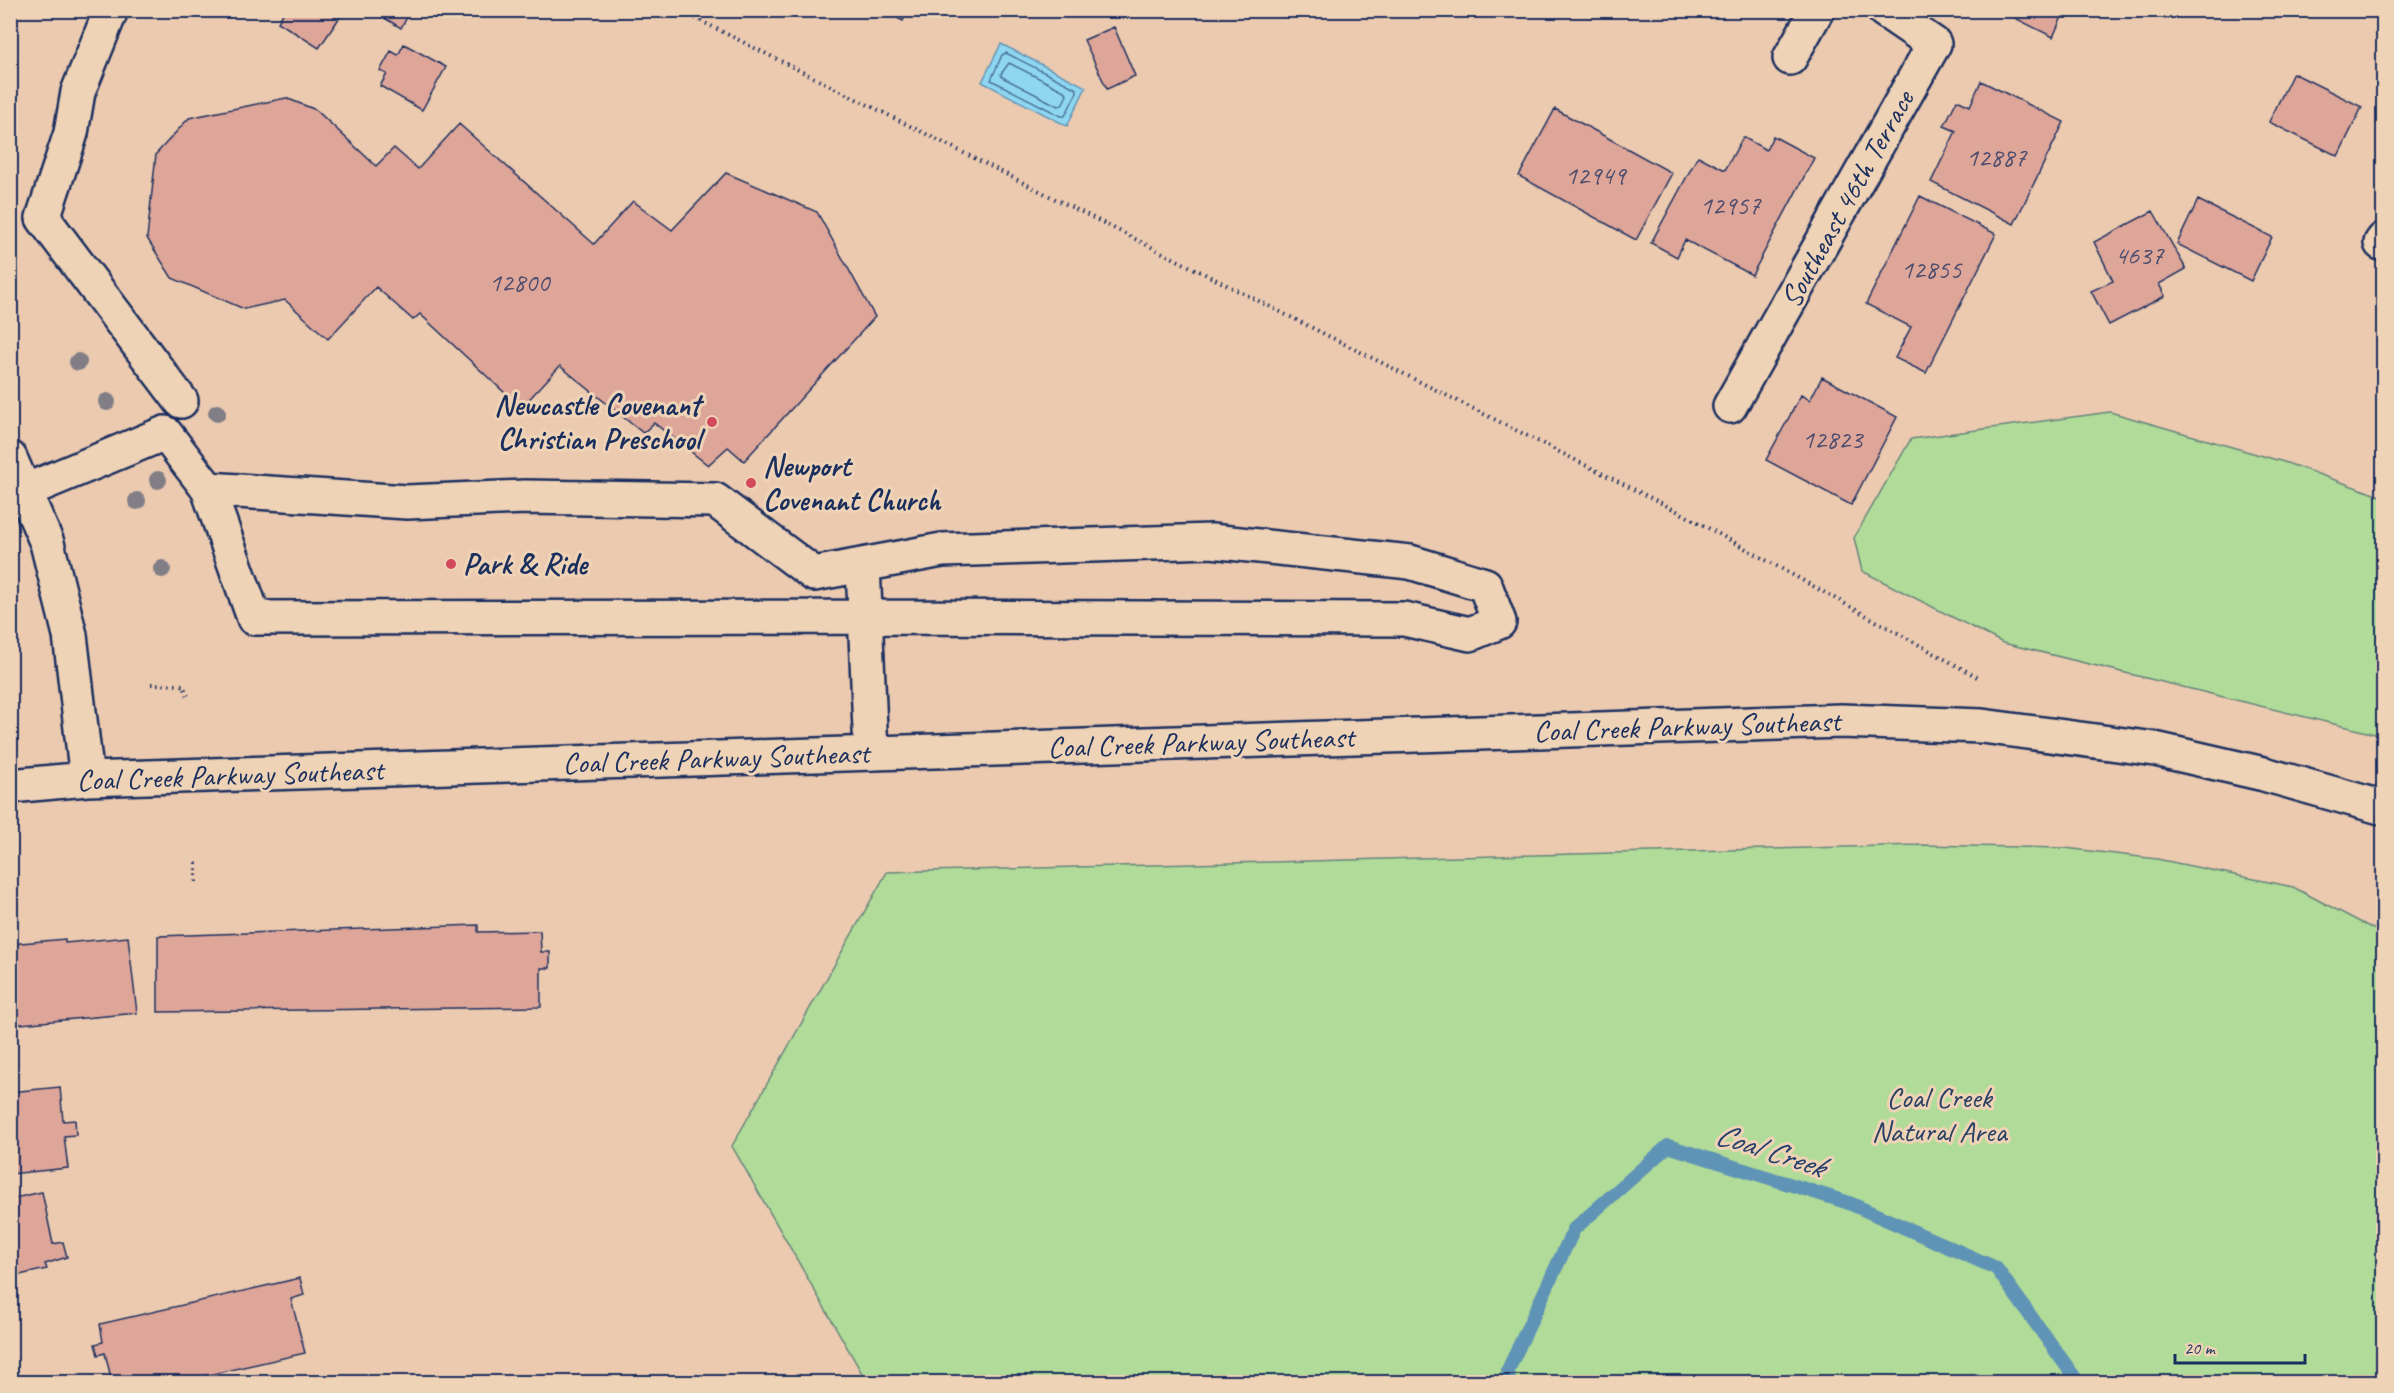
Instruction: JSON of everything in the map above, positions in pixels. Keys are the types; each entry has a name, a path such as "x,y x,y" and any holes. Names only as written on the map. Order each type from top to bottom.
{"main road":[{"path":"111,10 78,92 71,133 44,218 182,401"},
{"path":"1790,58 1817,10"},
{"name":"Southeast 46th Terrace","path":"1730,406 1934,44 1884,10"},
{"path":"25,491 165,433 208,489 254,618 1404,619 1470,634 1499,622 1485,585 1410,562 1211,541 942,550 814,574 715,500 525,496 407,502 208,489"},
{"path":"10,458 47,543 70,635 87,779"},
{"path":"863,565 871,753"},
{"name":"Coal Creek Parkway Southeast","path":"10,786 87,779 1841,721 1970,725 2155,749 2264,774 2384,808"}],"path":[{"path":"679,10 1681,513 1979,678"},
{"path":"151,684 183,685 188,696"},
{"path":"196,859 196,882"}],"green space":[{"path":"2110,412 2284,462 2383,497 2383,736 2003,643 1862,571 1854,538 1911,439"},
{"name":"Coal Creek Natural Area","path":"1920,845 2065,848 2157,859 2293,887 2383,934 2383,1382 867,1382 732,1146 887,872"}],"water":[{"path":"1001,44 1086,87 1067,126 982,82"}],"building":[{"path":"285,10 344,11 319,48 278,22"},
{"path":"371,10 411,10 401,28"},
{"path":"881,10 908,10 903,21"},
{"path":"1999,10 2065,10 2053,37"},
{"path":"1114,27 1135,76 1107,89 1084,40"},
{"path":"404,44 446,67 422,110 380,86 387,74 380,71 391,51 398,55"},
{"path":"2293,73 2362,107 2338,156 2269,122"},
{"path":"1981,81 2064,122 2014,224 1931,182 1956,131 1944,126 1957,100 1970,106"},
{"path":"286,98 316,110 376,166 394,148 418,169 459,124 594,244 633,201 672,230 726,173 817,212 875,317 744,461 728,447 708,465 654,423 643,433 560,366 521,408 420,314 413,320 376,287 328,339 285,300 244,309 172,278 147,238 156,154 189,118"},
{"path":"1555,109 1672,173 1636,240 1519,176"},
{"path":"1773,136 1814,158 1752,275 1685,240 1677,257 1651,243 1698,156 1725,170 1743,137 1766,150"},
{"path":"1920,196 1996,234 1926,373 1895,358 1911,327 1866,304"},
{"path":"2198,200 2272,237 2251,281 2177,244"},
{"path":"2153,211 2186,269 2159,284 2165,296 2109,325 2091,291 2113,281 2094,242"},
{"path":"1822,377 1897,417 1851,505 1766,460 1801,395 1810,400"},
{"path":"478,925 478,932 540,931 541,952 550,952 550,968 541,968 541,1007 158,1012 158,936"},
{"path":"128,937 137,1013 10,1025 10,944 65,939 65,943"},
{"path":"60,1087 63,1121 75,1120 76,1135 64,1136 68,1168 10,1174 10,1092"},
{"path":"42,1192 53,1244 63,1242 67,1257 45,1264 47,1269 10,1277 10,1199"},
{"path":"300,1278 304,1295 291,1299 305,1353 178,1382 112,1382 105,1353 98,1355 95,1344 103,1342 100,1324"}],"waterway":[{"name":"Coal Creek","path":"1509,1382 1508,1370 1574,1229 1668,1146 1849,1203 1996,1268 2078,1382"}],"place":[{"name":"Newcastle Covenant Christian Preschool","path":"712,422"},
{"name":"Newport Covenant Church","path":"751,483"},
{"name":"Park & Ride","path":"451,564"}]}
